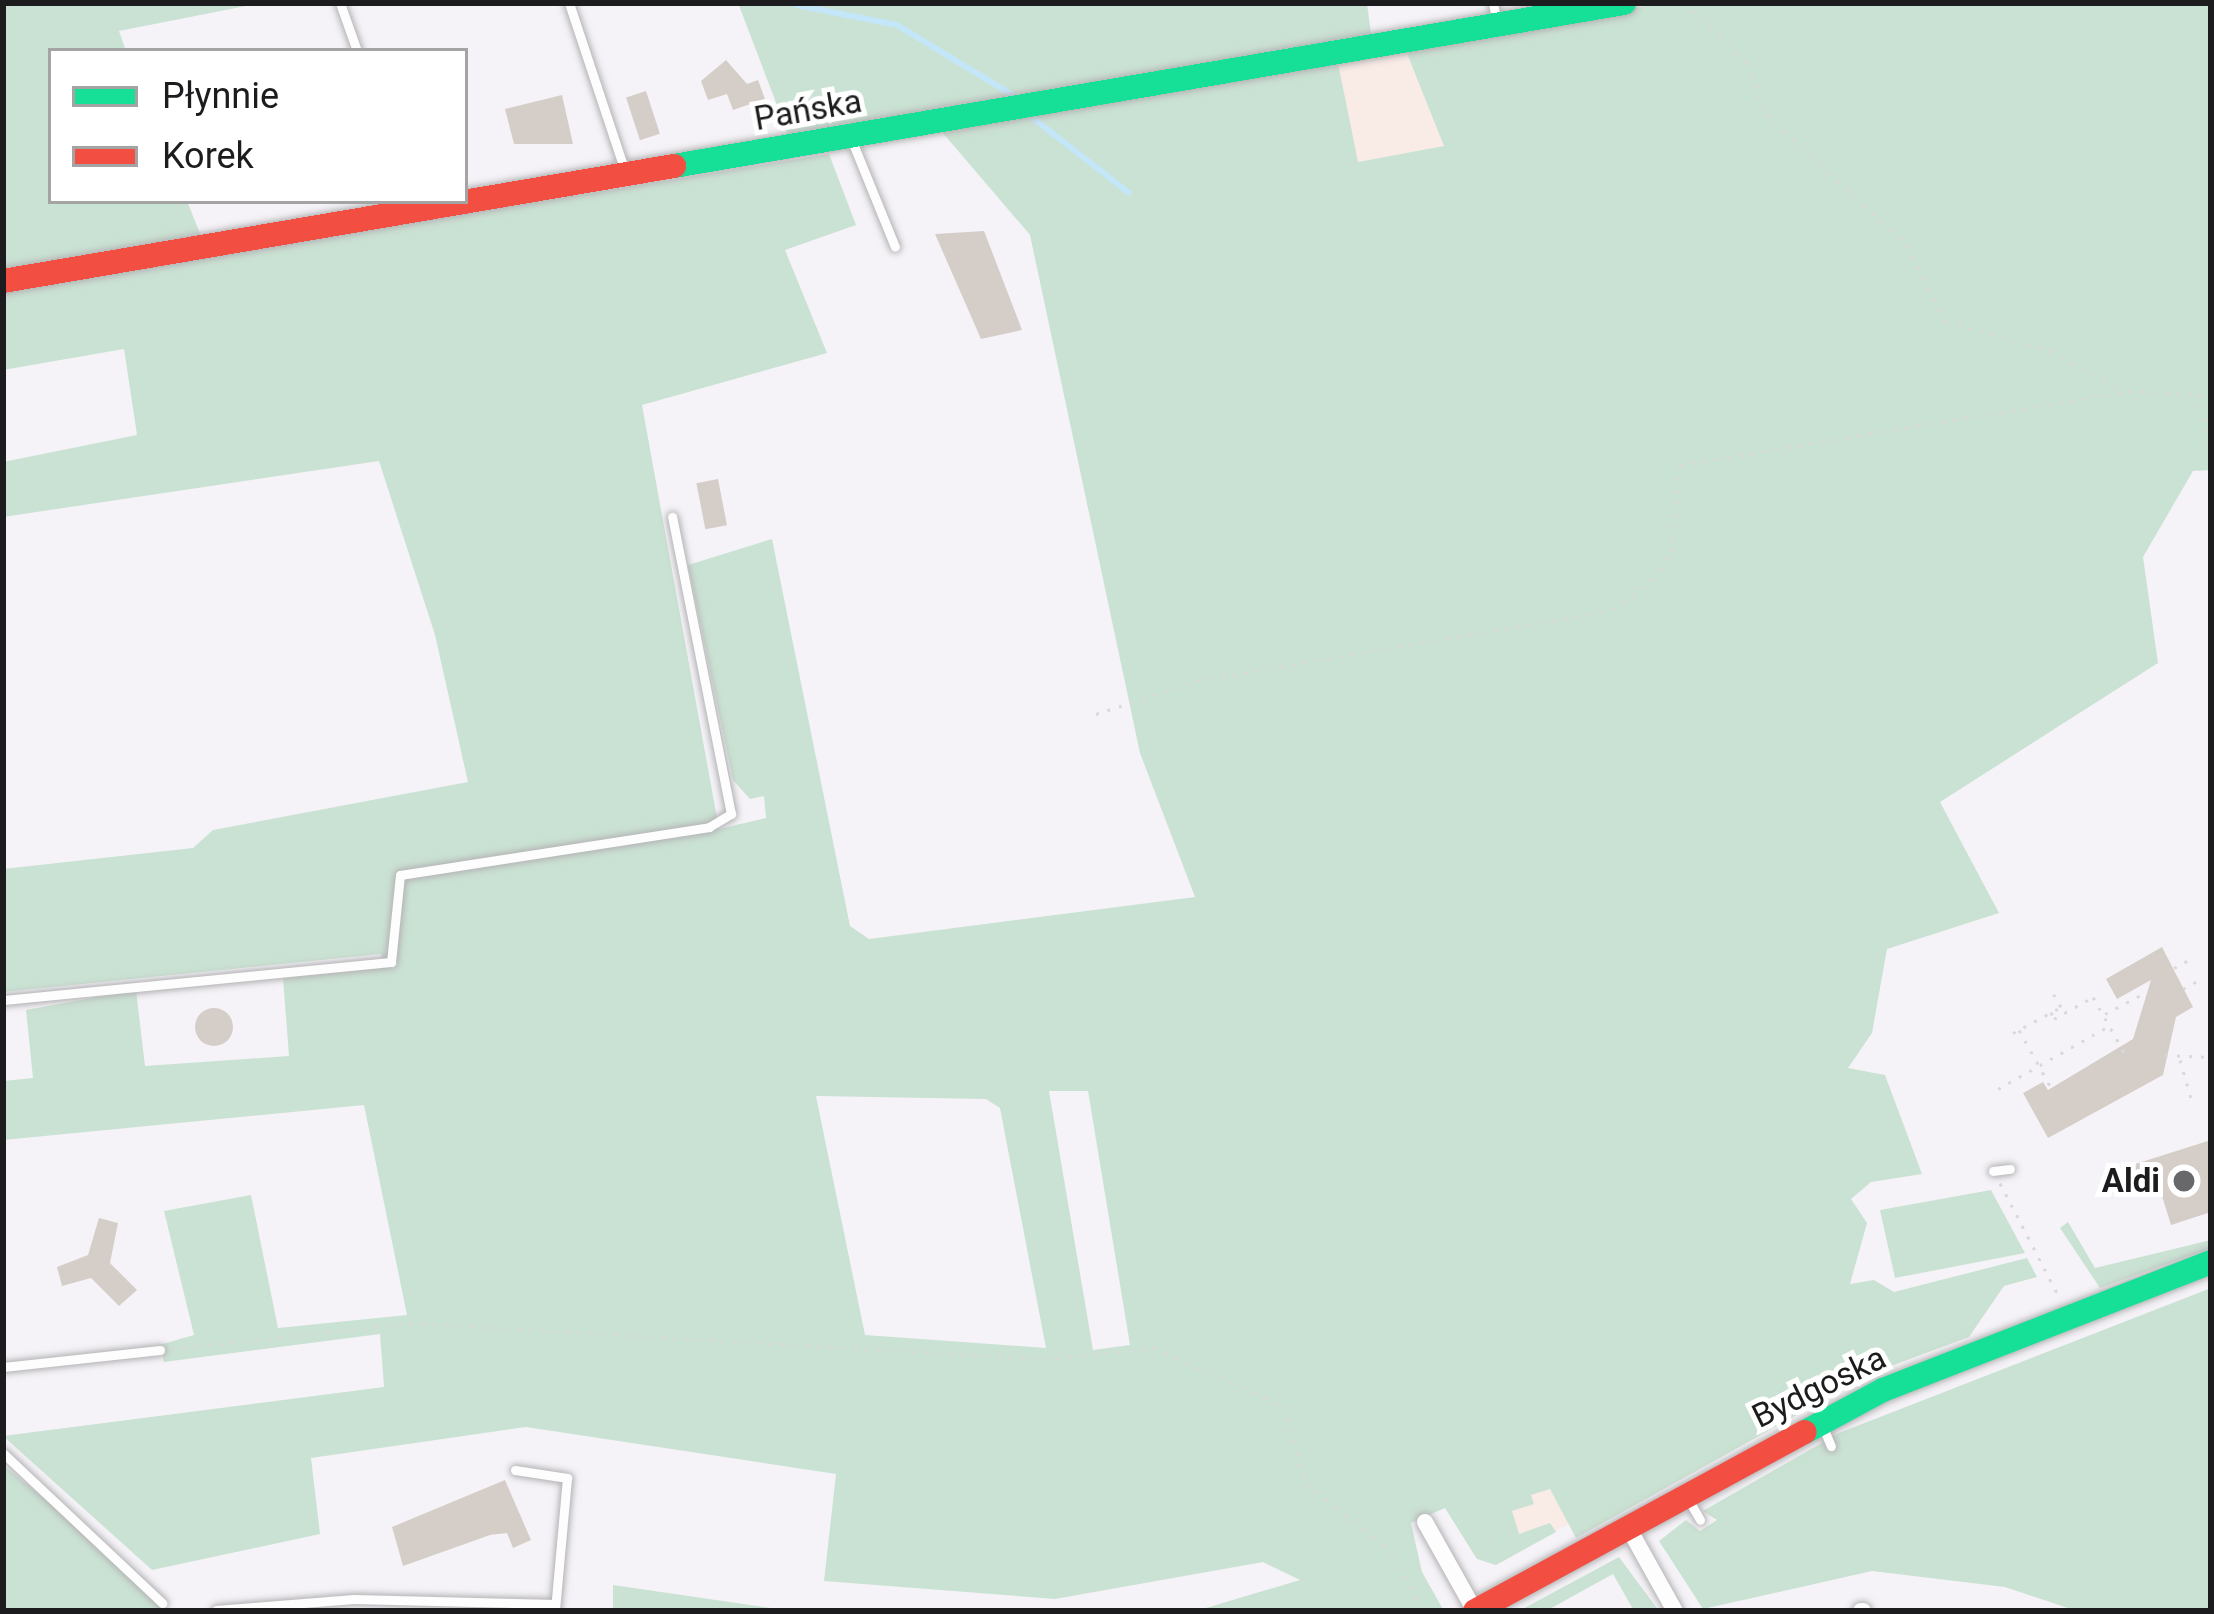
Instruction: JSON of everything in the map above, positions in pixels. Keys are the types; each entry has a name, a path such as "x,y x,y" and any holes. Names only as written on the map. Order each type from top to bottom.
{"street":[{"name":"Pańska","path":"468,198 850,136 1495,14 1619,3"},
{"name":"Pańska","path":"3,281 411,206"},
{"name":"Bydgoska","path":"1475,1611 1819,1420 2211,1262"},
{"path":"1425,1522 1475,1611"},
{"path":"1628,1527 1675,1611"}],"lane":[{"path":"340,3 356,48"},
{"path":"569,3 626,174"},
{"path":"850,136 895,247"},
{"path":"3,1000 391,962 400,874 709,827 731,814 672,517"},
{"path":"1993,1171 2010,1169"},
{"path":"3,1367 160,1350"},
{"path":"1819,1420 1831,1446"},
{"path":"3,1453 162,1603"},
{"path":"217,1611 420,1605 555,1608 567,1478 515,1470"},
{"path":"1686,1495 1700,1520"}],"path":[{"path":"1683,3 1748,62 1766,115 1907,244 1945,321 2051,351 2125,392"},
{"path":"1096,714 1197,680 1612,610 1653,580 1672,551 1680,465 2125,392 2198,394 2211,458"},
{"path":"2174,968 2193,958"},
{"path":"2182,989 2200,980"},
{"path":"2053,992 2061,1006 2016,1032 2053,1091"},
{"path":"2103,1016 2140,995"},
{"path":"2050,1012 2054,1019 2092,997 2125,1054"},
{"path":"1997,1089 2109,1026"},
{"path":"2165,1055 2180,1060 2211,1057"},
{"path":"2180,1060 2192,1098"},
{"path":"1993,1171 2059,1291 2053,1308"},
{"path":"160,1350 410,1323 1045,1359 1154,1348 1283,1406 1306,1484 1385,1546 1425,1611"},
{"path":"1488,1539 1492,1551"}],"shaded area":[{"path":"1406,51 1445,147 1357,162 1338,63"},
{"path":"1556,1484 1576,1520 1496,1565 1476,1558 1451,1517"}],"green space":[{"path":"3,3 261,3 119,31 125,48 48,48 48,204 188,204 203,241 3,272"},
{"path":"738,3 1367,3 1371,34 788,134"},
{"path":"1660,3 2211,3 2211,470 2193,471 2143,557 2158,663 1940,802 1999,913 1887,949 1872,1033 1848,1068 1885,1075 1922,1174 1871,1182 1851,1199 1867,1223 1850,1284 1874,1280 1894,1292 2027,1258 2037,1277 2004,1286 1969,1337 1872,1373 1576,1538 1550,1489 1531,1495 1534,1504 1512,1511 1519,1534 1550,1523 1556,1532 1496,1565 1477,1559 1445,1508 1411,1523 1422,1572 1444,1611 1196,1611 1300,1580 1263,1562 1055,1599 824,1581 836,1474 526,1427 311,1458 320,1534 152,1570 3,1436 384,1387 380,1334 164,1362 159,1345 194,1335 164,1211 251,1195 278,1328 407,1315 364,1105 3,1140 3,1081 33,1078 26,1010 136,990 145,1066 289,1056 283,978 383,968 381,954 3,992 3,869 193,848 213,830 468,782 435,635 379,461 3,517 3,462 137,435 124,349 3,370 3,290 829,154 856,225 785,250 827,353 642,405 719,829 766,818 764,796 750,799 733,780 688,565 772,539 850,926 869,939 1195,897 1140,753 1030,235 942,132 1338,63 1358,162 1444,146 1406,51","holes":["1049,1091 1088,1091 1130,1345 1093,1350","816,1096 986,1099 1000,1108 1046,1348 865,1335"]},
{"path":"1991,1190 2025,1253 1895,1278 1880,1210"},
{"path":"2068,1222 2095,1268 2211,1240 2211,1248 2100,1288 2060,1228"},
{"path":"2211,1288 2211,1611 2077,1611 2005,1587 1872,1571 1703,1609 1659,1541 1686,1520 1700,1531 1717,1520 1703,1511 1839,1433"},
{"path":"3,1465 120,1560 157,1605 174,1611 3,1611"},
{"path":"1619,1557 1659,1611 1634,1611 1613,1574 1546,1611 1519,1611"},
{"path":"613,1585 792,1611 613,1611"}],"building":[{"path":"726,60 747,84 758,80 765,99 733,110 727,94 708,100 701,81"},
{"path":"646,91 660,134 640,140 626,97"},
{"path":"562,95 573,144 514,144 505,109"},
{"path":"984,231 1022,330 981,339 935,234"},
{"path":"718,479 727,525 705,529 696,483"},
{"path":"2162,947 2193,1007 2176,1017 2163,1075 2048,1138 2023,1093 2043,1082 2048,1090 2133,1039 2151,980 2117,999 2106,979"},
{"path":"214,1008 228,1013 233,1027 228,1041 214,1046 200,1041 195,1027 200,1013"},
{"name":"Aldi","path":"2211,1140 2211,1212 2171,1225 2156,1177 2134,1184 2129,1166"},
{"path":"99,1218 118,1223 110,1263 137,1290 119,1306 91,1278 62,1286 57,1267 88,1255"},
{"path":"505,1480 531,1540 513,1548 507,1533 490,1535 403,1566 392,1527"}],"waterway":[{"path":"796,5 897,25 1019,99"},
{"path":"1034,119 1129,193"}],"traffic: fast":[{"path":"674,166 1624,3"},
{"path":"1805,1432 1883,1390 2211,1262"}],"traffic: jam":[{"path":"468,201 674,166"},
{"path":"3,281 452,204"},
{"path":"1475,1611 1805,1432"}],"place":[{"name":"Aldi","path":"2184,1181"}]}
